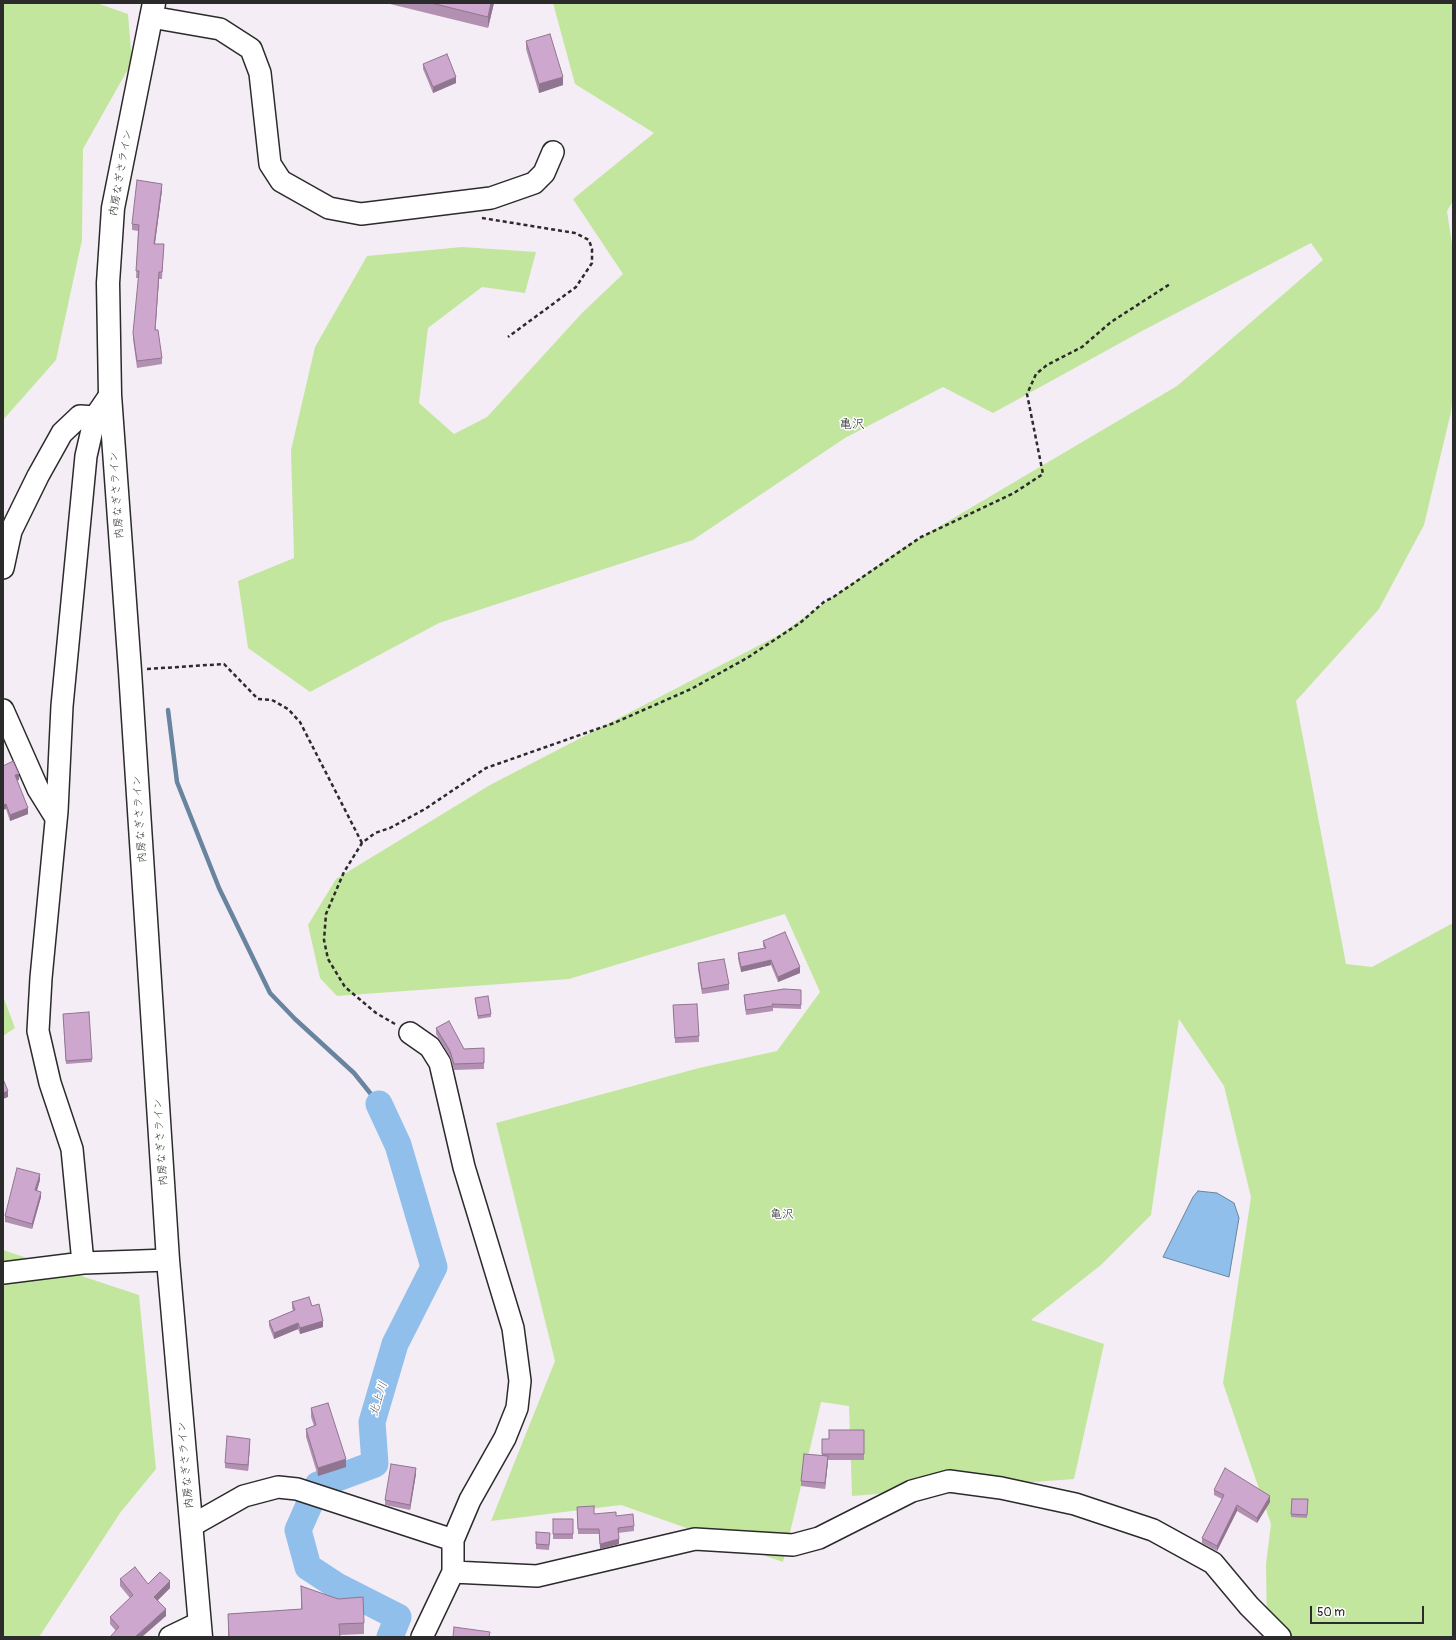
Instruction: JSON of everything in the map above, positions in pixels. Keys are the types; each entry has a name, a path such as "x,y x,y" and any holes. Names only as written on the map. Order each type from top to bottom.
{"highway":[{"name":"内房なぎさライン","path":"152,10 114,208 108,282 110,395 130,671 168,1260 191,1526 197,1632"}],"street":[{"path":"152,10 220,29 251,49 260,73 270,164 281,181 329,208 361,214 491,198 534,183 544,173 553,152"},
{"path":"83,1263 72,1149 50,1083 38,1031 40,978 56,818 62,706 86,456 95,418 110,395"},
{"path":"3,568 11,531 38,476 62,433 80,416 95,418"},
{"path":"3,710 38,789 56,818"},
{"path":"410,1033 430,1047 440,1063 464,1167 513,1328 520,1381 517,1408 505,1438 470,1500 453,1540 453,1572 422,1637"},
{"path":"3,1273 83,1263 168,1260"},
{"path":"453,1572 537,1576 695,1539 793,1545 819,1538 912,1491 949,1480 1001,1488 1075,1504 1153,1530 1213,1563 1249,1606 1280,1637"},
{"path":"191,1526 244,1496 278,1487 297,1489 453,1540"},
{"path":"170,1637 197,1632"}],"path":[{"path":"468,201 473,212 482,219 544,227 575,233 590,240 592,249 592,263 576,287 508,337"},
{"path":"410,1033 376,1013 345,987 328,959 324,940 326,914 344,872 362,843 375,833 390,828 425,809 486,768 614,723 697,685 747,658 800,623 825,601 832,598 921,537 1014,493 1043,474 1027,394 1036,374 1047,365 1082,347 1111,322 1170,284"},
{"path":"130,671 172,666 224,664 258,699 272,700 288,709 300,722 362,843"}],"green space":[{"path":"3,3 97,3 128,14 132,62 83,149 82,240 56,360 3,420"},
{"path":"553,3 1453,3 1453,201 1447,211 1453,251 1453,393 1451,412 1424,525 1379,609 1296,701 1346,964 1372,967 1453,923 1453,1637 1267,1637 1266,1564 1271,1524 1223,1383 1251,1197 1224,1086 1179,1019 1151,1215 1101,1265 1031,1320 1104,1344 1074,1479 852,1496 849,1406 821,1402 783,1562 621,1505 491,1521 555,1361 496,1123 699,1068 777,1051 820,992 785,914 569,979 337,996 320,978 308,925 336,879 490,785 779,635 901,549 1177,386 1323,260 1311,243 1142,331 993,413 943,387 845,438 693,540 439,623 310,692 248,648 238,581 294,558 291,450 315,347 367,256 462,247 536,252 525,293 482,287 428,328 419,403 454,434 487,417 582,313 623,274 573,199 654,133 575,84"},
{"path":"3,996 15,1028 3,1036"},
{"path":"3,1250 139,1295 156,1469 120,1513 39,1637 3,1637"}],"water":[{"path":"1198,1191 1217,1193 1234,1203 1239,1218 1229,1277 1163,1257 1193,1197"}],"building":[{"path":"431,3 491,3 488,17"},
{"path":"550,34 563,77 539,84 526,41"},
{"path":"447,54 456,77 433,87 423,64"},
{"path":"137,180 162,184 154,244 164,244 162,272 159,272 155,330 158,330 162,358 137,361 133,333 139,271 136,271 139,225 132,224"},
{"path":"13,761 19,774 15,775 28,808 10,815 6,804 3,805 3,766"},
{"path":"785,932 800,967 778,977 771,960 741,967 738,953 766,948 763,941"},
{"path":"724,959 729,984 702,989 698,963"},
{"path":"784,989 801,990 801,1005 772,1004 773,1006 746,1010 744,995"},
{"path":"488,996 491,1014 478,1016 475,998"},
{"path":"697,1004 699,1036 675,1038 673,1005"},
{"path":"89,1012 92,1059 66,1061 63,1014"},
{"path":"449,1021 464,1049 484,1048 484,1063 454,1064 450,1051 436,1028"},
{"path":"3,1079 8,1091 3,1093"},
{"path":"17,1168 40,1174 35,1190 41,1192 32,1224 5,1216"},
{"path":"309,1297 312,1306 319,1304 323,1321 300,1328 298,1323 274,1333 269,1321 295,1310 292,1302"},
{"path":"328,1403 346,1459 318,1468 306,1429 316,1425 311,1408"},
{"path":"829,1430 864,1430 864,1454 822,1454 822,1439 829,1439"},
{"path":"227,1436 250,1439 248,1465 225,1463"},
{"path":"804,1454 828,1456 825,1483 801,1481"},
{"path":"391,1464 416,1468 410,1505 385,1500"},
{"path":"1225,1468 1270,1496 1257,1518 1237,1505 1217,1546 1202,1538 1224,1495 1214,1490"},
{"path":"1292,1499 1308,1499 1307,1515 1291,1514"},
{"path":"594,1506 594,1514 616,1512 616,1516 633,1514 634,1526 618,1528 619,1539 600,1544 599,1529 578,1529 577,1507"},
{"path":"553,1519 573,1519 573,1534 553,1534"},
{"path":"536,1532 550,1533 549,1545 536,1544"},
{"path":"135,1567 148,1584 160,1572 170,1581 154,1597 166,1609 135,1637 110,1637 119,1627 110,1617 133,1595 120,1579"},
{"path":"301,1586 338,1599 363,1597 364,1623 339,1624 340,1637 229,1637 228,1614 302,1609"},
{"path":"454,1627 490,1632 489,1637 453,1637"}],"waterway":[{"path":"168,710 177,782 219,888 270,993 295,1019 354,1073 379,1104"},
{"name":"北上川","path":"379,1104 398,1145 434,1267 395,1344 372,1422 375,1464 318,1485 298,1530 308,1567 337,1586 398,1617 390,1637"}],"district":[{"name":"亀沢","path":"852,425"},
{"name":"亀沢","path":"782,1215"}]}
